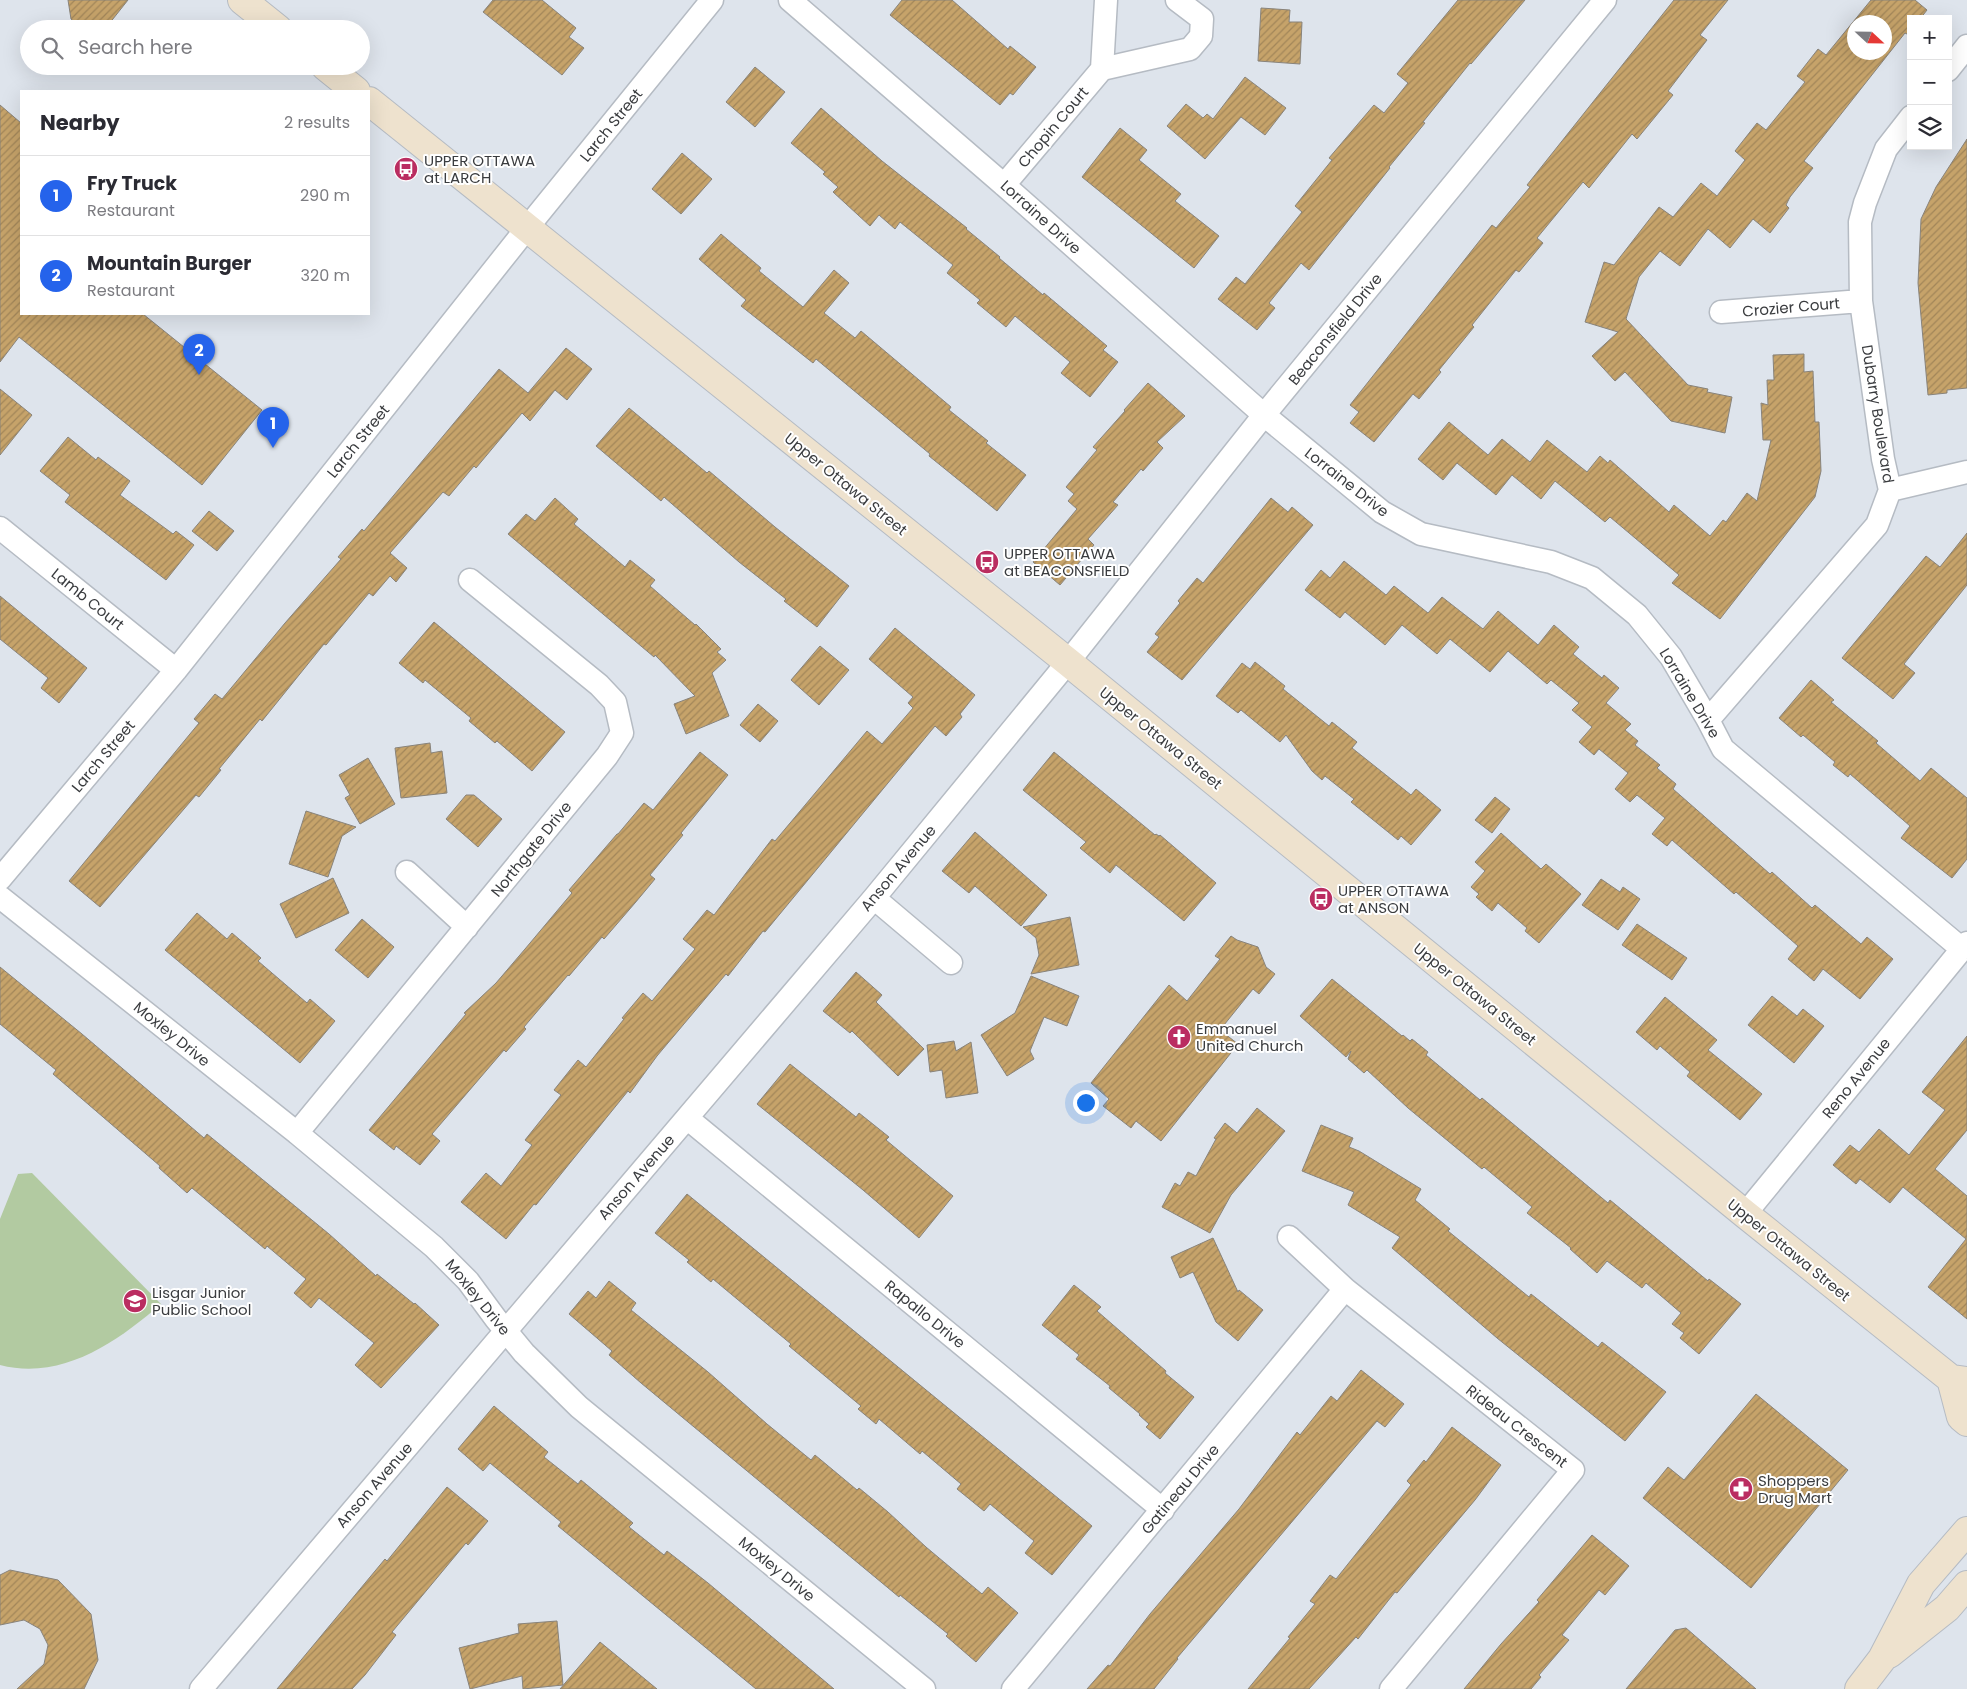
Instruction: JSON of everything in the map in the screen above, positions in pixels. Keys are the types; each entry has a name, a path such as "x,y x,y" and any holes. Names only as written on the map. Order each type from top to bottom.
{"main road":[{"path":"242,0 267,20"},
{"path":"336,75 355,90"},
{"name":"Upper Ottawa Street","path":"370,102 1068,662 1745,1214 1959,1380 1960,1417 1967,1422"},
{"path":"1859,1689 1882,1659 1921,1584 1967,1531"},
{"path":"1882,1659 1947,1608 1967,1585"}],"street":[{"name":"Larch Street","path":"0,879 176,670 527,228 712,0"},
{"name":"Lorraine Drive","path":"790,0 1004,185 1264,416 1382,512 1421,534 1551,562 1592,578 1637,615 1671,657 1723,749 1964,946"},
{"path":"1106,0 1102,69 1190,49 1201,36 1202,19 1177,0"},
{"name":"Beaconsfield Drive","path":"1068,662 1264,416 1605,0"},
{"path":"1952,65 1967,46"},
{"name":"Chopin Court","path":"1004,185 1102,69"},
{"name":"Dubarry Boulevard","path":"1708,720 1877,525 1890,490 1883,459 1861,301 1860,222 1865,203 1886,149 1907,122"},
{"name":"Crozier Court","path":"1720,312 1861,301"},
{"path":"1890,490 1967,472"},
{"name":"Lamb Court","path":"0,528 176,670"},
{"name":"Northgate Drive","path":"297,1133 607,756 622,733 614,702 600,685 470,580"},
{"name":"Anson Avenue","path":"201,1689 874,898 1068,662"},
{"path":"407,872 467,927"},
{"name":"Moxley Drive","path":"0,897 297,1133 445,1256 477,1292 524,1353 592,1418 924,1689"},
{"path":"874,898 951,962"},
{"name":"Reno Avenue","path":"1745,1214 1964,946"},
{"name":"Rapallo Drive","path":"687,1118 1163,1510"},
{"name":"Rideau Crescent","path":"1289,1237 1345,1288 1573,1470 1391,1689"},
{"name":"Gatineau Drive","path":"1013,1689 1345,1288"}],"green space":[{"path":"32,1173 161,1304 126,1332 87,1355 67,1363 45,1368 23,1369 0,1365 0,1219 18,1174"}],"building":[{"path":"68,0 128,0 112,20 71,19"},
{"path":"493,0 542,0 576,28 569,37 584,48 562,75 483,12"},
{"path":"902,0 952,0 1008,49 1010,46 1036,67 1013,95 1010,93 1000,105 890,15"},
{"path":"1458,0 1525,0 1470,63 1309,270 1301,263 1269,303 1275,308 1257,330 1218,299 1236,277 1245,284 1302,212 1295,206 1332,160 1329,158 1374,105 1384,113 1408,83 1397,74"},
{"path":"1674,0 1728,0 1700,35 1707,40 1668,91 1673,95 1637,139 1632,134 1589,188 1583,182 1537,238 1543,243 1519,272 1516,270 1472,325 1474,327 1439,370 1441,372 1419,399 1413,394 1374,442 1350,423 1359,412 1350,405 1492,225 1496,228 1530,187 1527,185"},
{"path":"1871,0 1915,0 1927,10 1923,15 1907,15 1907,34 1905,33 1892,49 1892,15 1859,15"},
{"path":"1261,8 1290,10 1289,22 1302,22 1300,64 1258,61"},
{"path":"1847,29 1847,60 1884,60 1804,161 1813,168 1790,197 1786,205 1789,208 1770,233 1753,219 1730,248 1708,229 1680,266 1660,251 1639,277 1626,319 1688,385 1708,389 1707,392 1732,397 1725,433 1671,421 1625,372 1615,381 1592,356 1618,332 1585,322 1604,262 1614,265 1659,207 1673,217 1701,183 1717,196 1745,160 1735,151 1757,123 1766,130 1805,82 1797,76 1818,49 1826,55"},
{"path":"755,67 785,92 755,127 726,102"},
{"path":"1245,77 1286,108 1265,135 1241,117 1205,159 1167,126 1186,104 1203,118 1207,114 1213,119"},
{"path":"0,105 20,122 20,315 144,315 262,410 202,485 19,337 0,362"},
{"path":"821,108 882,161 967,228 1043,295 1044,293 1107,346 1103,350 1118,362 1090,397 1061,373 1070,362 1015,316 1006,327 977,303 980,300 947,273 953,265 900,222 895,229 879,215 870,226 833,192 838,187 823,174 825,172 791,143"},
{"path":"1120,128 1147,150 1139,160 1181,194 1175,201 1219,236 1194,268 1082,177"},
{"path":"1967,139 1967,388 1947,390 1947,393 1928,395 1918,283 1921,219 1936,187"},
{"path":"682,153 712,179 681,214 652,189"},
{"path":"721,234 761,268 759,271 803,307 834,270 849,283 824,313 855,338 861,331 951,407 949,410 988,441 986,443 1026,475 997,511 929,456 930,454 816,359 813,363 741,306 746,300 699,259"},
{"path":"566,348 592,369 567,400 555,390 530,421 522,413 476,468 474,466 449,496 443,492 390,553 407,568 396,582 390,576 373,596 369,593 326,645 324,644 262,721 260,719 199,797 196,795 100,907 69,881 199,723 194,719 215,694 222,699 341,559 338,557 362,529 364,531 499,369 528,393"},
{"path":"1804,354 1804,372 1813,371 1815,422 1819,422 1821,471 1815,497 1720,619 1672,583 1679,575 1610,517 1605,522 1555,481 1541,499 1512,475 1496,495 1457,463 1443,480 1418,459 1449,422 1488,455 1502,439 1530,462 1547,440 1587,472 1600,456 1608,463 1610,460 1669,512 1674,505 1710,536 1723,520 1726,522 1747,493 1757,501 1771,440 1763,440 1761,403 1768,405 1767,380 1774,380 1773,355"},
{"path":"1148,383 1185,416 1157,442 1163,448 1143,471 1141,469 1113,502 1118,505 1088,539 1094,545 1060,585 1033,562 1077,509 1068,501 1074,494 1066,487 1097,450 1093,447"},
{"path":"0,389 32,415 0,455"},
{"path":"629,408 849,586 817,627 784,601 786,599 739,562 664,497 661,501 596,446"},
{"path":"68,437 96,460 98,457 130,481 120,495 173,534 176,531 194,545 166,580 65,502 70,495 40,471"},
{"path":"555,498 578,519 574,524 625,567 630,560 655,580 650,586 696,624 721,649 717,652 726,660 712,673 729,716 686,734 674,704 695,696 655,655 654,657 508,534 526,514 535,521"},
{"path":"1271,498 1288,512 1292,507 1313,525 1182,680 1147,652 1159,637 1155,634 1197,578 1203,583"},
{"path":"209,511 234,531 217,551 192,531"},
{"path":"1967,533 1967,585 1904,664 1915,673 1893,699 1842,658 1926,556 1940,567"},
{"path":"1344,561 1386,595 1394,586 1428,613 1442,597 1483,629 1498,611 1538,645 1554,625 1579,647 1573,654 1602,678 1604,675 1619,688 1606,703 1631,724 1625,730 1638,741 1635,745 1660,765 1657,768 1676,784 1673,789 1812,908 1815,905 1861,944 1867,937 1893,959 1860,999 1823,969 1814,981 1788,959 1798,946 1672,840 1667,846 1652,834 1665,818 1637,795 1630,802 1615,789 1628,773 1599,749 1594,755 1579,742 1592,727 1572,710 1579,703 1551,680 1547,684 1508,651 1490,672 1450,639 1437,654 1402,625 1385,645 1345,612 1340,618 1305,590 1321,570 1330,578"},
{"path":"0,596 87,668 59,703 41,688 48,678 0,639"},
{"path":"434,622 565,732 532,771 497,741 495,743 469,721 471,718 425,680 423,683 399,663"},
{"path":"895,628 975,695 960,714 962,717 946,736 935,726 765,932 763,931 728,976 726,974 657,1056 630,1093 628,1091 536,1205 534,1204 506,1239 461,1202 486,1173 501,1186 532,1145 525,1140 561,1095 554,1090 578,1060 586,1067 643,993 652,1001 695,949 683,939 707,910 714,915 772,839 775,841 867,731 882,744 913,708 908,703 913,697 869,659"},
{"path":"820,646 849,670 819,705 791,680"},
{"path":"1255,662 1285,686 1283,689 1329,726 1332,722 1357,742 1352,748 1411,795 1416,789 1441,810 1411,845 1401,836 1398,840 1351,802 1354,799 1325,776 1322,780 1312,771 1286,735 1280,742 1241,710 1238,713 1216,696 1242,663 1250,669"},
{"path":"1811,680 1834,700 1831,702 1878,741 1876,743 1920,781 1931,768 1967,798 1967,859 1952,878 1901,838 1910,826 1850,774 1848,777 1833,765 1835,762 1803,735 1801,737 1779,718"},
{"path":"758,704 778,721 760,742 740,725"},
{"path":"430,743 431,753 442,751 447,793 401,798 395,748"},
{"path":"700,752 728,775 650,875 655,879 604,939 602,937 568,975 524,1027 526,1029 506,1052 504,1050 432,1134 440,1141 420,1165 396,1146 394,1150 369,1130 466,1014 464,1013 496,983 525,949 572,893 569,890 644,803 653,810"},
{"path":"1054,752 1155,835 1160,835 1216,883 1184,921 1116,865 1110,873 1080,848 1086,842 1023,790"},
{"path":"368,758 395,804 360,824 345,798 350,795 339,775"},
{"path":"466,795 474,795 502,819 478,847 446,819"},
{"path":"1495,797 1510,809 1492,833 1475,820"},
{"path":"306,811 356,827 342,836 328,877 289,864"},
{"path":"975,832 1047,895 1021,926 975,886 969,893 942,871"},
{"path":"1501,833 1541,869 1546,864 1581,894 1539,943 1525,931 1527,928 1498,903 1492,911 1476,897 1479,894 1471,887 1485,871 1475,862"},
{"path":"333,878 349,913 296,938 280,904"},
{"path":"1601,879 1620,892 1623,887 1640,899 1618,930 1582,905"},
{"path":"197,913 227,939 232,933 261,958 258,961 307,1003 310,999 335,1021 300,1063 165,950"},
{"path":"1070,917 1079,965 1031,974 1039,955 1036,938 1023,927"},
{"path":"362,919 394,947 368,978 335,950"},
{"path":"1637,924 1687,958 1672,980 1622,945"},
{"name":"Emmanuel United Church","path":"1231,936 1258,947 1266,967 1275,974 1259,994 1253,989 1220,1030 1238,1044 1161,1141 1136,1121 1131,1128 1103,1106 1109,1099 1091,1083 1169,985 1187,1001 1220,959 1215,956"},
{"path":"0,967 204,1138 207,1134 329,1234 376,1276 377,1274 415,1303 439,1325 381,1388 355,1365 374,1343 319,1298 311,1308 294,1293 306,1279 267,1246 265,1249 192,1188 187,1193 159,1168 160,1166 53,1074 56,1070 0,1024"},
{"path":"856,972 882,995 876,1002 924,1049 898,1076 852,1031 850,1033 823,1011"},
{"path":"1031,976 1079,996 1067,1026 1044,1017 1030,1051 1034,1059 1007,1076 981,1035 1015,1013"},
{"path":"1332,979 1402,1036 1410,1041 1412,1039 1428,1052 1426,1055 1480,1100 1482,1098 1608,1203 1610,1200 1708,1281 1709,1279 1741,1304 1699,1354 1680,1338 1684,1333 1672,1324 1681,1313 1646,1283 1642,1288 1607,1261 1597,1273 1571,1248 1527,1213 1532,1207 1408,1108 1367,1070 1364,1073 1348,1059 1351,1051 1346,1057 1300,1016"},
{"path":"1772,996 1797,1016 1803,1009 1824,1026 1794,1063 1748,1025"},
{"path":"1665,997 1717,1040 1708,1050 1762,1094 1740,1120 1687,1076 1690,1072 1660,1046 1657,1050 1636,1032"},
{"path":"1967,1036 1967,1130 1935,1169 1967,1196 1967,1319 1928,1287 1966,1239 1903,1187 1890,1203 1860,1179 1856,1184 1833,1165 1850,1145 1859,1152 1879,1129 1909,1155 1945,1110 1922,1092"},
{"path":"954,1041 956,1051 971,1042 978,1093 946,1098 942,1070 930,1072 927,1045"},
{"path":"790,1064 856,1117 859,1113 889,1137 886,1140 953,1196 919,1238 757,1104"},
{"path":"1257,1108 1285,1131 1231,1195 1210,1233 1162,1207 1175,1183 1180,1186 1188,1172 1196,1176 1216,1139 1214,1138 1225,1123 1237,1133"},
{"path":"1321,1125 1353,1138 1349,1147 1359,1151 1421,1189 1415,1200 1450,1229 1448,1231 1529,1297 1531,1294 1598,1347 1602,1342 1666,1392 1625,1441 1497,1338 1392,1248 1400,1237 1348,1205 1354,1192 1302,1171"},
{"path":"687,1194 1092,1526 1052,1575 1025,1553 1034,1541 990,1504 984,1511 957,1489 961,1484 922,1451 920,1454 879,1419 876,1424 858,1409 861,1406 789,1346 791,1344 713,1279 711,1282 687,1262 689,1260 655,1233"},
{"path":"1213,1238 1238,1292 1239,1290 1263,1310 1238,1341 1216,1322 1193,1272 1180,1278 1171,1257"},
{"path":"609,1281 636,1303 631,1310 708,1372 811,1460 815,1455 857,1490 859,1488 888,1512 982,1594 988,1587 1018,1613 976,1662 946,1636 948,1634 900,1595 899,1597 641,1383 609,1355 612,1351 569,1314 588,1291 596,1298"},
{"path":"1074,1285 1101,1307 1097,1311 1194,1397 1160,1439 1146,1427 1149,1424 1140,1414 1109,1388 1110,1386 1076,1359 1079,1355 1042,1325"},
{"path":"1361,1370 1404,1404 1385,1427 1377,1421 1177,1658 1154,1689 1087,1689 1108,1665 1110,1666 1150,1614 1239,1509 1297,1432 1300,1435 1331,1396 1337,1401"},
{"name":"Shoppers Drug Mart","path":"1756,1394 1848,1470 1751,1588 1643,1498 1668,1467 1684,1480"},
{"path":"494,1406 548,1452 544,1457 578,1484 581,1480 633,1523 629,1527 664,1555 667,1551 708,1583 834,1689 756,1689 558,1526 561,1522 490,1463 483,1471 458,1449"},
{"path":"1452,1427 1501,1465 1475,1500 1397,1593 1395,1592 1358,1639 1356,1637 1309,1689 1248,1689 1315,1604 1310,1601 1330,1575 1336,1579 1411,1485 1407,1481 1424,1460 1426,1462"},
{"path":"447,1487 488,1521 468,1545 466,1543 392,1632 396,1635 365,1675 352,1689 277,1689 385,1559 387,1561"},
{"path":"1592,1535 1629,1566 1605,1595 1599,1590 1562,1635 1569,1640 1539,1675 1541,1677 1531,1689 1464,1689 1539,1602 1537,1600"},
{"path":"10,1570 58,1580 91,1614 98,1660 84,1689 17,1689 44,1664 48,1645 40,1629 24,1620 0,1625 0,1575"},
{"path":"557,1621 563,1685 523,1689 522,1676 470,1689 459,1648 519,1633 518,1624"},
{"path":"1686,1628 1756,1689 1626,1689 1675,1630"},
{"path":"600,1642 657,1689 560,1689"}],"place":[{"name":"UPPER OTTAWA at LARCH","path":"406,169"},
{"name":"Mountain Burger","path":"199,375"},
{"name":"Fry Truck","path":"273,448"},
{"name":"UPPER OTTAWA at BEACONSFIELD","path":"987,562"},
{"name":"UPPER OTTAWA at ANSON","path":"1321,899"},
{"name":"Emmanuel United Church","path":"1179,1037"},
{"name":"Lisgar Junior Public School","path":"135,1301"},
{"name":"Shoppers Drug Mart","path":"1741,1489"}]}
